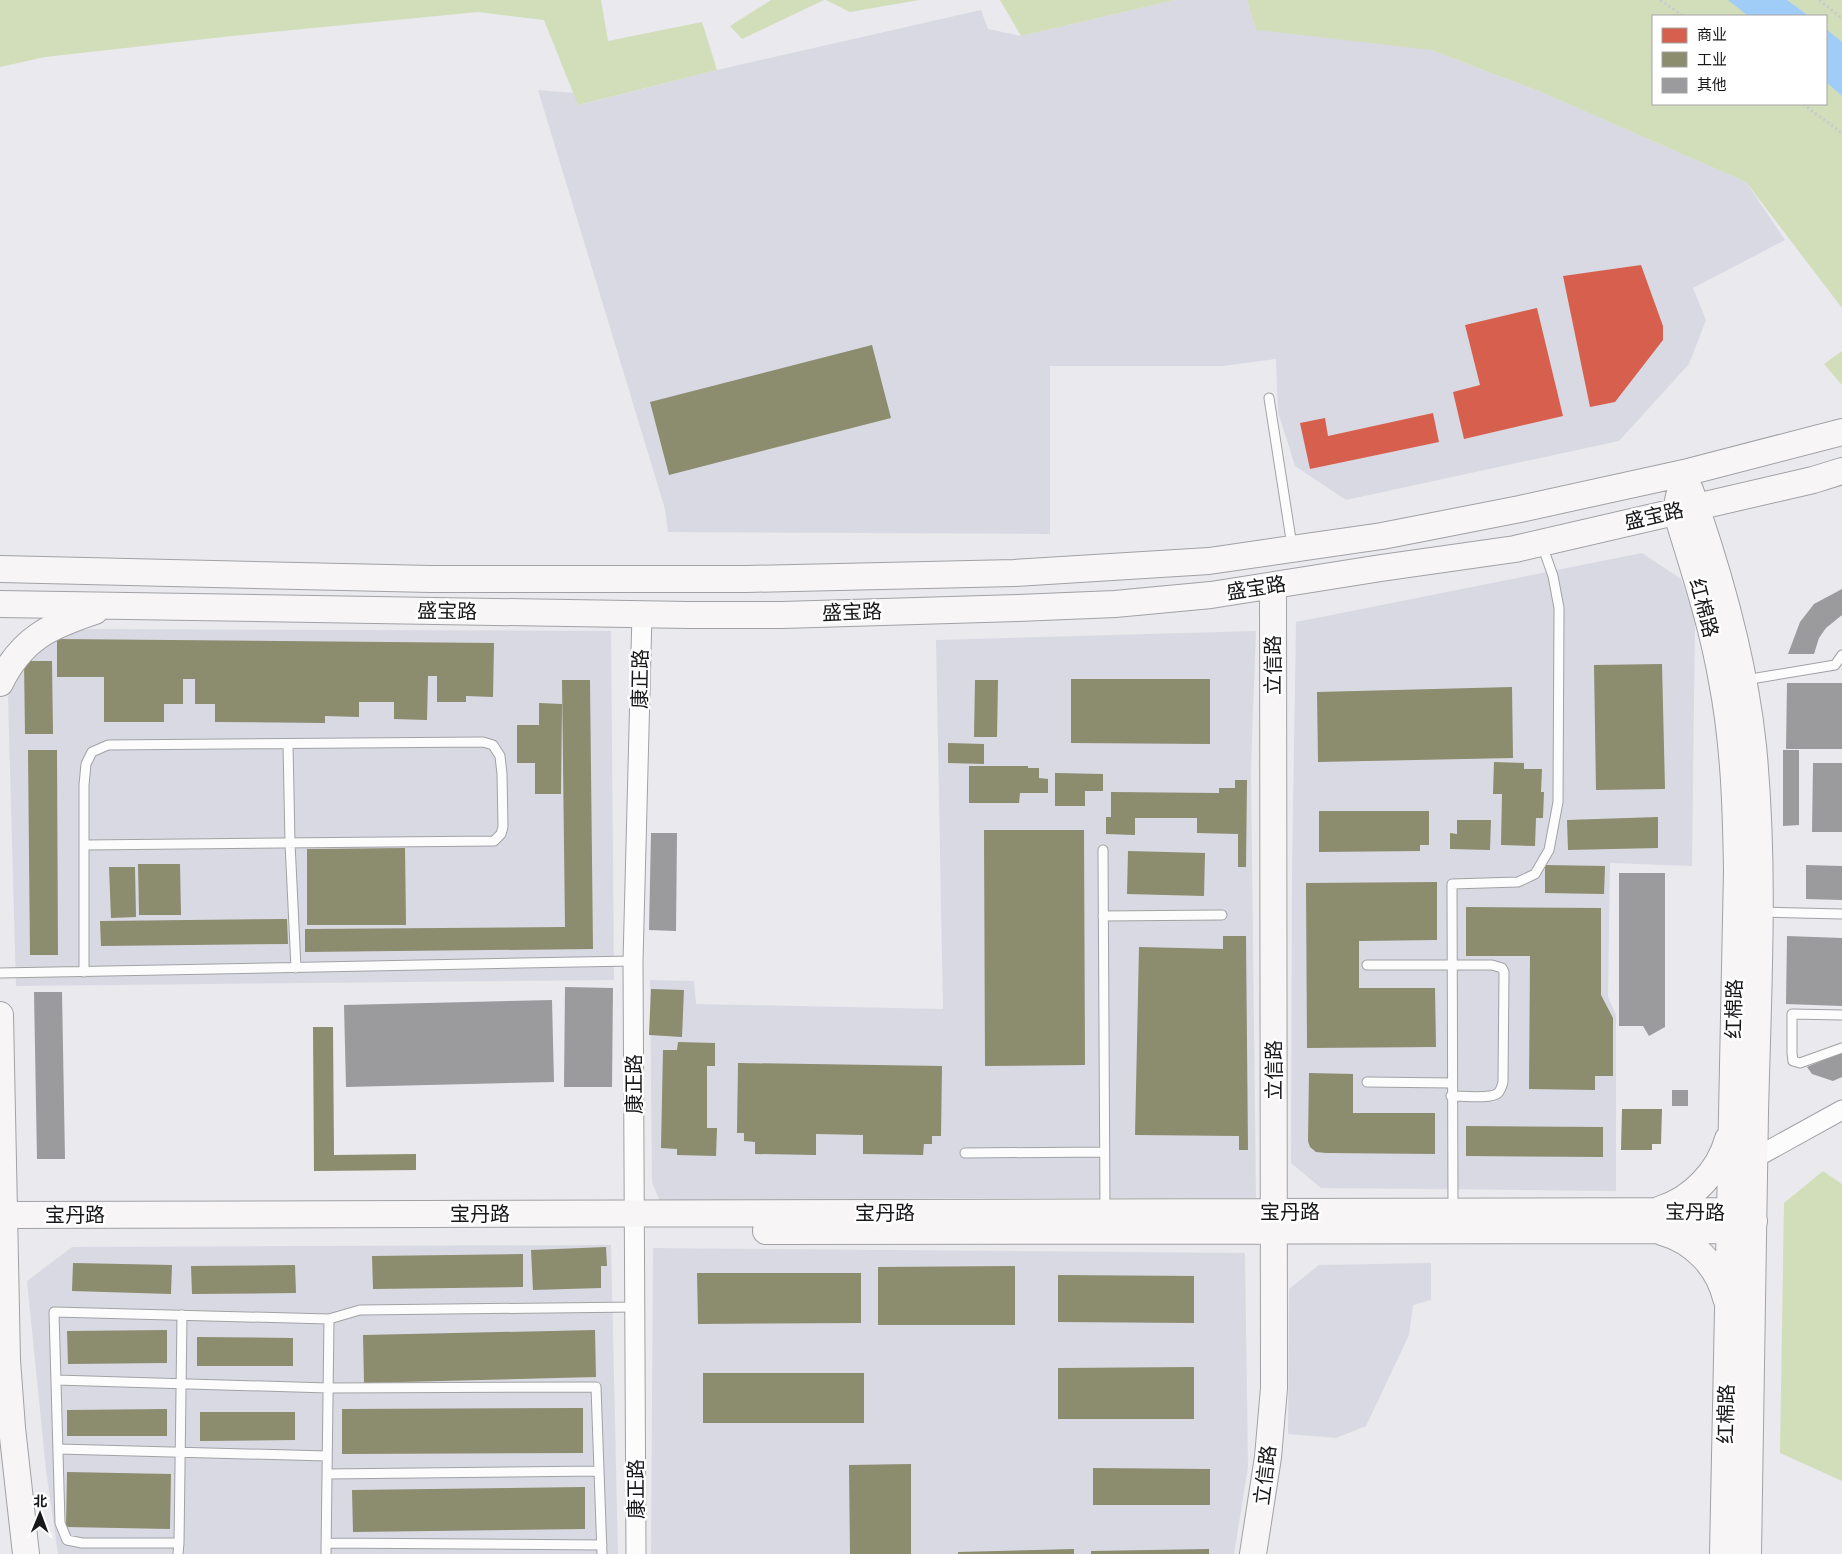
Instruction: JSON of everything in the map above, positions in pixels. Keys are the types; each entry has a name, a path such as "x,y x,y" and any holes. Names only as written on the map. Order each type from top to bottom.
{"main road":[{"path":"1684,473 1842,432"},
{"path":"1686,509 1813,480 1842,471"},
{"name":"盛宝路","path":"0,570 431,579 747,579 1014,573 1209,561 1382,536 1510,511 1684,473"},
{"name":"红棉路","path":"1684,473 1686,509 1722,681 1732,744 1736,805 1737,870 1723,1554"},
{"name":"盛宝路","path":"0,604 782,615 1115,604 1212,595 1516,549 1686,509"},
{"name":"红棉路","path":"1686,509 1730,621 1752,743 1757,803 1759,912 1748,1554"},
{"name":"立信路","path":"1253,1554 1268,1457 1274,1388 1273,586"},
{"path":"0,683 9,665 23,648 42,632 65,621 113,605"},
{"path":"0,1015 2,1224 7,1360 12,1428 26,1554"},
{"path":"1728,1306 1724,1288 1716,1272 1704,1257 1690,1245 1654,1221 1673,1205 1690,1195 1715,1168 1725,1148 1732,1124"},
{"name":"宝丹路","path":"635,1222 1105,1212 1274,1221"},
{"name":"宝丹路","path":"2,1224 1754,1221"},
{"path":"0,1476 10,1554"}],"street":[{"name":"康正路","path":"636,1554 633,961 642,614"},
{"path":"1755,1158 1842,1110"}],"lane":[{"path":"1269,398 1292,549"},
{"path":"1453,1221 1452,884 1518,882 1535,874 1549,850 1558,802 1559,608 1553,576 1541,543"},
{"path":"1742,680 1835,665 1842,655"},
{"path":"84,972 85,778 86,764 92,752 108,745 482,742 493,745 500,756 503,827 501,834 494,841 85,845"},
{"path":"288,744 290,843 296,968"},
{"path":"1104,850 1105,1212"},
{"path":"1759,912 1842,914"},
{"path":"1103,916 1222,915"},
{"path":"0,974 633,961"},
{"path":"1367,965 1492,965 1498,966 1504,972 1503,1082 1501,1089 1497,1094 1490,1096 1452,1096"},
{"path":"1842,1015 1792,1014 1792,1053 1794,1061 1800,1063 1842,1048"},
{"path":"1367,1082 1452,1083"},
{"path":"965,1153 1104,1152"},
{"path":"178,1543 82,1543 67,1540 60,1523 54,1312 329,1319 360,1310 636,1306"},
{"path":"178,1554 182,1315"},
{"path":"326,1554 329,1319"},
{"path":"56,1380 328,1388 596,1387 602,1549 326,1543"},
{"path":"58,1449 327,1456"},
{"path":"327,1474 598,1471"}],"path":[{"path":"1660,0 1682,15"},
{"path":"1819,0 1842,18"},
{"path":"1804,105 1842,133"}],"shaded area":[{"path":"1175,0 1247,0 1256,30 1278,21 1431,50 1541,92 1746,182 1785,240 1693,288 1706,320 1689,364 1619,441 1346,500 1295,466 1278,412 1276,359 1223,366 1050,366 1050,534 668,532 665,509 538,90 574,93 579,105 717,70 981,10 988,29 1021,36"},
{"path":"1642,553 1681,579 1695,619 1692,866 1610,863 1608,997 1616,1015 1616,1191 1321,1188 1291,1163 1292,874 1296,622"},
{"path":"91,629 611,631 614,980 16,986 8,697 17,666 64,632"},
{"path":"1256,631 1251,769 1256,1198 952,1198 660,1202 652,1182 650,980 694,981 696,1004 943,1009 936,640"},
{"path":"611,1245 618,1554 58,1554 46,1470 27,1281 72,1247"},
{"path":"653,1248 1245,1253 1248,1467 1234,1554 651,1554"},
{"path":"1431,1263 1431,1300 1413,1305 1409,1335 1366,1426 1336,1438 1288,1434 1289,1289 1319,1265"}],"green space":[{"path":"0,0 601,0 608,41 702,22 717,70 578,105 544,20 478,12 232,36 45,57 0,67"},
{"path":"771,0 824,0 742,39 730,26"},
{"path":"826,0 919,0 850,12"},
{"path":"1000,0 1175,0 1021,36"},
{"path":"1247,0 1842,0 1842,308 1746,182 1541,92 1431,50 1256,30"},
{"path":"1842,351 1842,385 1824,364"},
{"path":"1823,1171 1842,1184 1842,1481 1780,1453 1784,1203"}],"water":[{"path":"1728,0 1787,0 1808,15 1747,15"},
{"path":"1827,30 1842,42 1842,96 1827,83"}],"building: 商业":[{"path":"1641,265 1663,326 1663,340 1615,402 1590,407 1563,276"},
{"path":"1537,308 1563,416 1464,439 1453,392 1480,385 1465,325"},
{"path":"1433,413 1439,442 1310,469 1300,423 1325,418 1328,436"}],"building: 工业":[{"path":"872,345 891,418 669,475 650,402"},
{"path":"57,639 494,643 493,697 466,696 466,702 437,702 437,676 428,676 427,720 394,719 394,702 359,702 359,717 325,716 325,723 215,722 215,704 195,704 195,679 183,679 183,704 164,704 164,722 104,722 104,677 57,677"},
{"path":"24,661 52,661 53,734 25,734"},
{"path":"1662,664 1665,789 1596,790 1594,665"},
{"path":"1071,679 1210,679 1210,744 1071,743"},
{"path":"562,680 590,680 593,949 305,952 305,929 565,927"},
{"path":"975,680 998,680 997,737 974,737"},
{"path":"1512,687 1513,758 1318,762 1317,692"},
{"path":"539,703 562,704 561,794 535,794 535,763 517,763 517,725 539,725"},
{"path":"948,743 984,744 984,764 948,763"},
{"path":"28,750 57,750 58,955 30,955"},
{"path":"1494,762 1524,763 1524,769 1542,769 1541,792 1544,792 1543,818 1536,818 1535,846 1501,845 1502,794 1493,794"},
{"path":"969,766 1028,766 1028,768 1039,768 1039,778 1048,779 1048,793 1020,793 1019,803 969,803"},
{"path":"1055,773 1103,774 1103,791 1085,791 1085,806 1055,806"},
{"path":"1235,780 1247,780 1246,867 1238,867 1238,834 1197,833 1197,818 1135,818 1135,835 1106,834 1106,817 1111,817 1111,792 1219,793 1219,788 1235,788"},
{"path":"1319,811 1429,811 1429,845 1420,845 1420,851 1319,852"},
{"path":"1658,817 1658,848 1568,850 1567,820"},
{"path":"1457,820 1491,820 1490,850 1450,849 1450,833 1457,834"},
{"path":"984,830 1084,830 1085,1065 985,1066"},
{"path":"405,848 406,925 307,925 307,849"},
{"path":"1128,851 1205,853 1204,896 1127,894"},
{"path":"138,864 180,864 181,915 139,915"},
{"path":"1545,865 1605,866 1604,894 1545,893"},
{"path":"109,867 135,867 136,917 111,918"},
{"path":"1437,882 1437,940 1359,941 1359,988 1435,988 1436,1047 1307,1048 1306,883"},
{"path":"1466,907 1601,908 1601,995 1613,1018 1613,1076 1595,1076 1595,1090 1529,1089 1530,956 1466,956"},
{"path":"287,919 288,944 101,946 100,921"},
{"path":"1223,936 1246,936 1248,1150 1239,1150 1239,1136 1135,1135 1139,947 1223,949"},
{"path":"651,989 684,990 682,1037 649,1035"},
{"path":"313,1027 333,1027 334,1155 416,1154 416,1170 314,1171"},
{"path":"678,1042 715,1043 715,1066 707,1066 707,1128 717,1128 716,1156 677,1155 677,1149 661,1148 663,1050 677,1050"},
{"path":"738,1063 942,1066 941,1136 932,1136 932,1144 924,1144 923,1155 863,1154 863,1135 816,1134 816,1155 755,1154 755,1142 744,1141 744,1133 737,1133"},
{"path":"1309,1073 1353,1074 1353,1113 1435,1113 1435,1154 1316,1152 1310,1147 1308,1141"},
{"path":"1622,1109 1662,1109 1661,1144 1652,1144 1652,1150 1621,1150"},
{"path":"1466,1126 1603,1127 1603,1157 1466,1156"},
{"path":"606,1247 607,1266 601,1266 601,1288 533,1290 531,1250"},
{"path":"523,1254 523,1287 373,1289 372,1256"},
{"path":"73,1263 172,1265 171,1294 72,1291"},
{"path":"295,1265 296,1293 192,1294 191,1266"},
{"path":"1015,1266 1015,1325 878,1325 878,1267"},
{"path":"697,1273 861,1273 861,1323 698,1324"},
{"path":"1058,1275 1194,1276 1194,1323 1058,1322"},
{"path":"167,1330 167,1363 68,1364 67,1331"},
{"path":"595,1330 596,1377 364,1383 363,1335"},
{"path":"197,1337 293,1338 293,1366 197,1366"},
{"path":"1194,1367 1194,1419 1058,1419 1058,1368"},
{"path":"703,1373 864,1373 864,1423 703,1423"},
{"path":"583,1408 583,1453 342,1454 342,1409"},
{"path":"167,1409 167,1436 67,1436 67,1410"},
{"path":"200,1412 295,1412 295,1440 200,1441"},
{"path":"911,1464 911,1554 850,1554 849,1465"},
{"path":"1093,1468 1210,1469 1210,1505 1093,1505"},
{"path":"67,1472 171,1474 170,1529 66,1527"},
{"path":"585,1487 585,1529 353,1532 352,1490"},
{"path":"1074,1549 1074,1554 958,1554 958,1552"},
{"path":"1209,1549 1209,1554 1091,1554 1091,1551"}],"building: 其他":[{"path":"1842,589 1842,615 1826,628 1819,638 1814,654 1788,654 1800,622 1814,604"},
{"path":"1787,683 1842,683 1842,749 1786,749"},
{"path":"1783,750 1799,750 1799,825 1783,826"},
{"path":"1813,763 1842,763 1842,832 1812,832"},
{"path":"651,833 677,833 676,931 649,930"},
{"path":"1806,865 1842,866 1842,900 1806,899"},
{"path":"1619,873 1665,873 1665,1027 1649,1036 1643,1026 1619,1026"},
{"path":"1787,936 1842,938 1842,1006 1786,1004"},
{"path":"565,987 613,988 612,1087 564,1087"},
{"path":"34,992 62,992 65,1159 37,1159"},
{"path":"552,1000 554,1082 346,1087 344,1005"},
{"path":"1842,1052 1842,1077 1833,1081 1812,1074 1807,1067"},
{"path":"1672,1090 1688,1090 1688,1106 1672,1106"}]}
